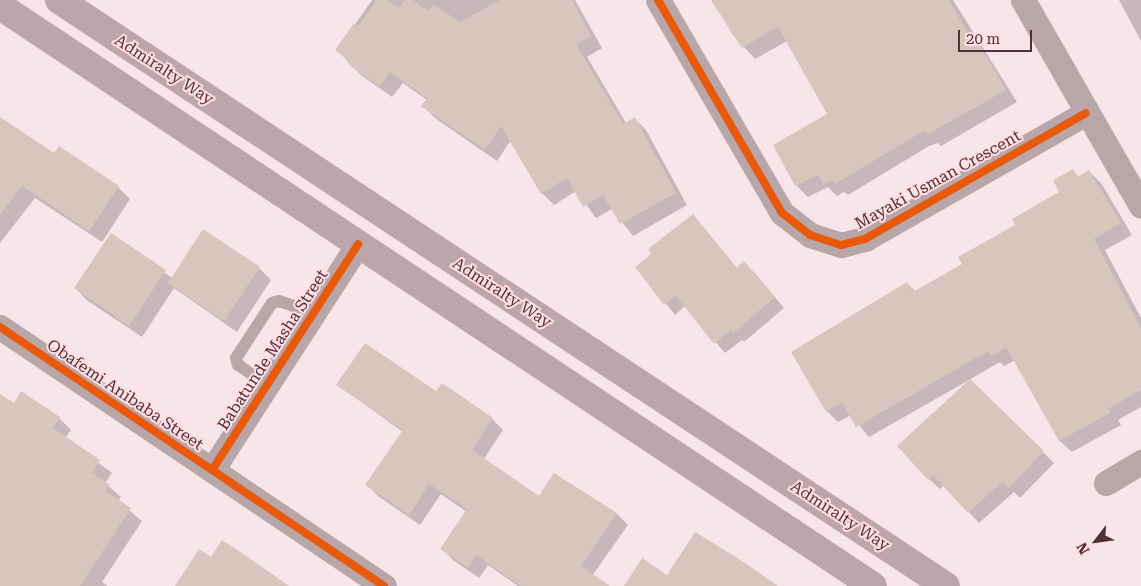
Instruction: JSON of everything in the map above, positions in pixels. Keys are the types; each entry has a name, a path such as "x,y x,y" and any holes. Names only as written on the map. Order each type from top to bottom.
{"main road":[{"name":"Admiralty Way","path":"59,0 946,586"},
{"path":"0,6 873,586"}],"street":[{"name":"Mayaki Usman Crescent","path":"658,0 782,212 810,235 841,245 865,239 1086,113"},
{"path":"1023,0 1141,206"},
{"name":"Babatunde Masha Street","path":"212,470 358,244"},
{"name":"Obafemi Anibaba Street","path":"0,328 384,586"},
{"path":"1106,483 1141,462"}],"lane":[{"path":"267,385 238,365 236,358 272,303 279,301 314,312"}],"building":[{"path":"377,0 388,0 399,8 405,0 413,0 428,11 433,4 460,22 500,0 572,0 591,36 576,44 623,124 635,117 676,193 620,224 603,195 583,207 567,178 541,194 501,126 485,150 421,106 427,98 390,72 380,87 348,64 350,61 335,50 354,23 358,26"},
{"path":"711,0 949,0 970,37 974,35 1006,90 928,134 926,131 917,135 835,184 832,180 824,185 818,175 795,186 773,145 827,114 778,27 742,48"},
{"path":"0,117 54,153 59,146 119,186 89,231 22,186 0,215"},
{"path":"1073,169 1077,177 1089,170 1121,223 1094,239 1141,328 1141,390 1108,409 1110,413 1059,441 1006,347 992,356 988,351 856,427 842,402 826,412 791,352 907,282 913,292 962,264 958,257 1015,225 1012,219 1059,192 1053,180"},
{"path":"693,214 736,268 744,261 775,297 733,333 731,330 714,344 676,296 664,305 635,267 652,254 648,249"},
{"path":"203,229 260,267 224,321 168,283"},
{"path":"111,233 166,270 129,326 74,288"},
{"path":"365,343 436,391 442,383 493,418 472,450 539,496 554,473 617,513 581,566 610,586 521,586 476,555 468,568 440,549 467,509 429,484 409,515 365,485 403,430 336,385"},
{"path":"970,379 1044,451 1009,488 1002,482 968,513 933,475 928,480 897,446"},
{"path":"21,391 60,417 53,428 100,460 92,473 110,485 106,491 131,508 80,586 0,586 0,394 14,403"},
{"path":"695,532 778,586 624,586 642,558 667,575"},
{"path":"222,540 289,586 175,586 199,549 211,557"}],"cycle path":[{"path":"658,0 782,213 810,235 841,245 865,239 1086,113"},
{"path":"212,470 358,244"},
{"path":"0,327 384,586"}]}
